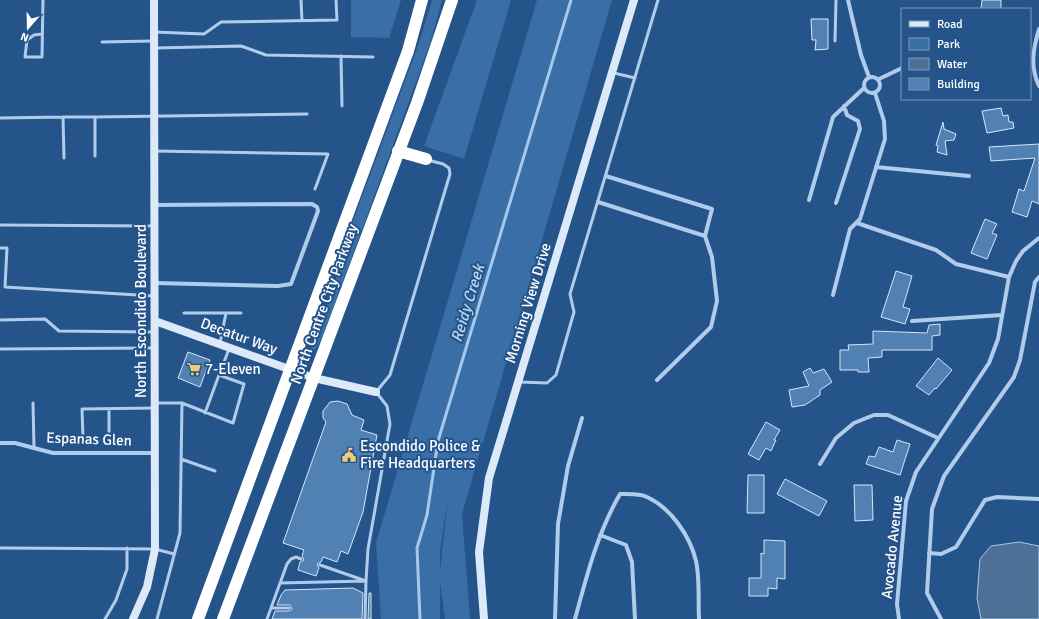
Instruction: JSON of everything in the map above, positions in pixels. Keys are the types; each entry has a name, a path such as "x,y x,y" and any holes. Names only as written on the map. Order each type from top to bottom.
{"highway":[{"name":"North Centre City Parkway","path":"198,619 408,51 422,0"},
{"name":"North Centre City Parkway","path":"224,619 398,151 452,0"},
{"path":"398,151 426,159"}],"street":[{"name":"North Escondido Boulevard","path":"133,619 147,587 156,549 154,453 154,0"},
{"name":"Morning View Drive","path":"484,619 479,552 483,513 489,478 634,0"},
{"path":"848,0 861,54 869,77"},
{"path":"1039,29 1032,45 1034,76 1039,86"},
{"path":"869,77 878,79 901,68"},
{"path":"809,200 833,117 854,99 864,88 864,81 869,77"},
{"path":"875,93 881,85 878,79"},
{"path":"864,88 868,92 875,93"},
{"path":"833,295 850,229 860,219 885,139 884,121 875,93"},
{"path":"836,203 860,129 858,121 846,115 844,106"},
{"path":"876,167 969,176"},
{"path":"606,176 712,209 706,236 712,257 717,301 711,327 657,380"},
{"path":"598,202 706,236"},
{"path":"154,205 312,204 317,207 318,211 291,284 278,286 154,283"},
{"path":"857,223 936,250 956,264 1008,277"},
{"name":"Avocado Avenue","path":"899,619 897,604 906,501 916,472 989,363 998,339 1008,277 1020,256 1039,238"},
{"path":"941,619 927,593 932,509 944,476 1014,377 1020,360 1035,282 1039,277"},
{"path":"912,321 1002,315"},
{"name":"Decatur Way","path":"155,321 314,378 376,392"},
{"path":"820,464 836,438 854,423 874,415 888,415 938,438"},
{"path":"555,619 558,524 568,466 582,418"},
{"name":"Espanas Glen","path":"0,443 14,443 54,453 154,453"},
{"path":"575,619 589,564 605,520 620,494 647,496 666,510 683,529 696,561 699,619"},
{"path":"929,553 941,554 956,547 985,500 997,497 1039,499"},
{"path":"600,535 626,545 632,562 635,619"}],"lane":[{"path":"42,34 34,35 27,40 25,57 42,57 43,0"},
{"path":"301,0 302,21"},
{"path":"102,42 154,40 204,34 221,22 337,20 336,0"},
{"path":"519,382 547,382 556,375 574,312 570,294 658,0"},
{"path":"835,41 836,0"},
{"path":"154,40 241,46 266,55 373,57"},
{"path":"341,56 342,106"},
{"path":"612,73 635,78"},
{"path":"0,118 307,114"},
{"path":"63,117 64,158"},
{"path":"95,117 95,156"},
{"path":"154,151 328,154 315,189"},
{"path":"365,619 368,549 390,424 387,406 376,392 390,375 450,174 450,168 426,159"},
{"path":"0,225 155,226"},
{"path":"0,248 7,248 5,287 154,296"},
{"path":"184,313 241,313"},
{"path":"220,345 226,313"},
{"path":"0,320 45,319 59,331 155,332"},
{"path":"0,349 155,348"},
{"path":"205,413 229,348"},
{"path":"83,439 82,409 109,409 182,403 233,423 244,384 219,376"},
{"path":"33,403 34,448"},
{"path":"157,619 180,533 182,403"},
{"path":"109,409 109,439"},
{"path":"181,459 214,471"},
{"path":"0,548 128,548 156,549 174,554"},
{"path":"105,619 116,600 127,569 128,548"},
{"path":"268,619 280,583 291,559 296,557 301,559"},
{"path":"320,565 366,581"},
{"path":"280,583 366,581"},
{"path":"271,608 289,608"}],"green space":[{"path":"351,0 401,0 389,38 351,37"},
{"path":"432,0 442,0 430,44 323,336 313,354 310,352 334,286 346,240 419,43"},
{"path":"477,0 511,0 464,159 424,146"},
{"path":"537,0 612,0 462,514 470,619 445,619 440,582 440,619 381,619 376,543","holes":["448,497 440,571 440,551"]}],"water":[{"path":"1019,542 1039,546 1039,619 981,619 977,598 980,559 991,546"}],"building":[{"path":"982,0 1001,0 1001,8 981,8"},
{"path":"811,19 828,19 828,49 815,50 816,40 812,40"},
{"path":"1001,108 1003,116 1008,115 1009,122 1013,122 1014,128 987,133 982,111"},
{"path":"943,122 944,129 956,134 954,140 945,141 947,155 937,152 938,146 936,145"},
{"path":"1039,144 1039,204 1032,201 1027,217 1012,212 1019,189 1024,191 1035,158 991,161 989,147"},
{"path":"985,219 997,224 992,233 997,235 987,259 971,253"},
{"path":"896,271 912,276 903,307 910,309 905,324 881,317"},
{"path":"940,324 940,335 932,336 932,350 882,350 882,357 868,358 869,372 858,372 858,370 840,370 840,350 849,350 848,345 873,344 873,331 927,333 929,325"},
{"name":"7-Eleven","path":"188,352 210,360 200,387 178,378"},
{"path":"938,358 952,370 929,395 916,386"},
{"path":"810,368 813,373 824,369 832,382 820,390 820,395 805,405 792,407 789,390 809,386 803,372"},
{"path":"338,401 347,404 352,415 364,420 361,430 377,435 363,512 348,554 341,551 337,562 323,557 321,562 317,564 319,568 316,576 298,570 300,562 304,560 302,556 304,550 283,543 326,422 323,418 323,411 330,402"},
{"path":"766,422 780,430 774,440 776,440 771,451 766,448 759,460 748,454"},
{"path":"897,440 910,444 900,475 866,464 869,456 875,457 879,447 893,452"},
{"path":"748,475 764,475 764,513 747,513"},
{"path":"785,479 827,501 819,516 777,494"},
{"path":"854,485 872,485 873,520 855,521"},
{"path":"764,540 785,541 785,579 777,578 777,589 768,588 768,596 749,596 749,578 761,578 761,553 764,554"},
{"path":"353,588 363,593 362,619 272,619 275,611 289,611 292,609 290,605 277,605 285,590"},
{"path":"369,593 371,593 371,619 368,619"}],"waterway":[{"name":"Reidy Creek","path":"420,619 417,548 427,515 438,441 571,0"}],"place":[{"name":"7-Eleven","path":"194,369"},
{"name":"Escondido Police & Fire Headquarters","path":"349,455"}]}
